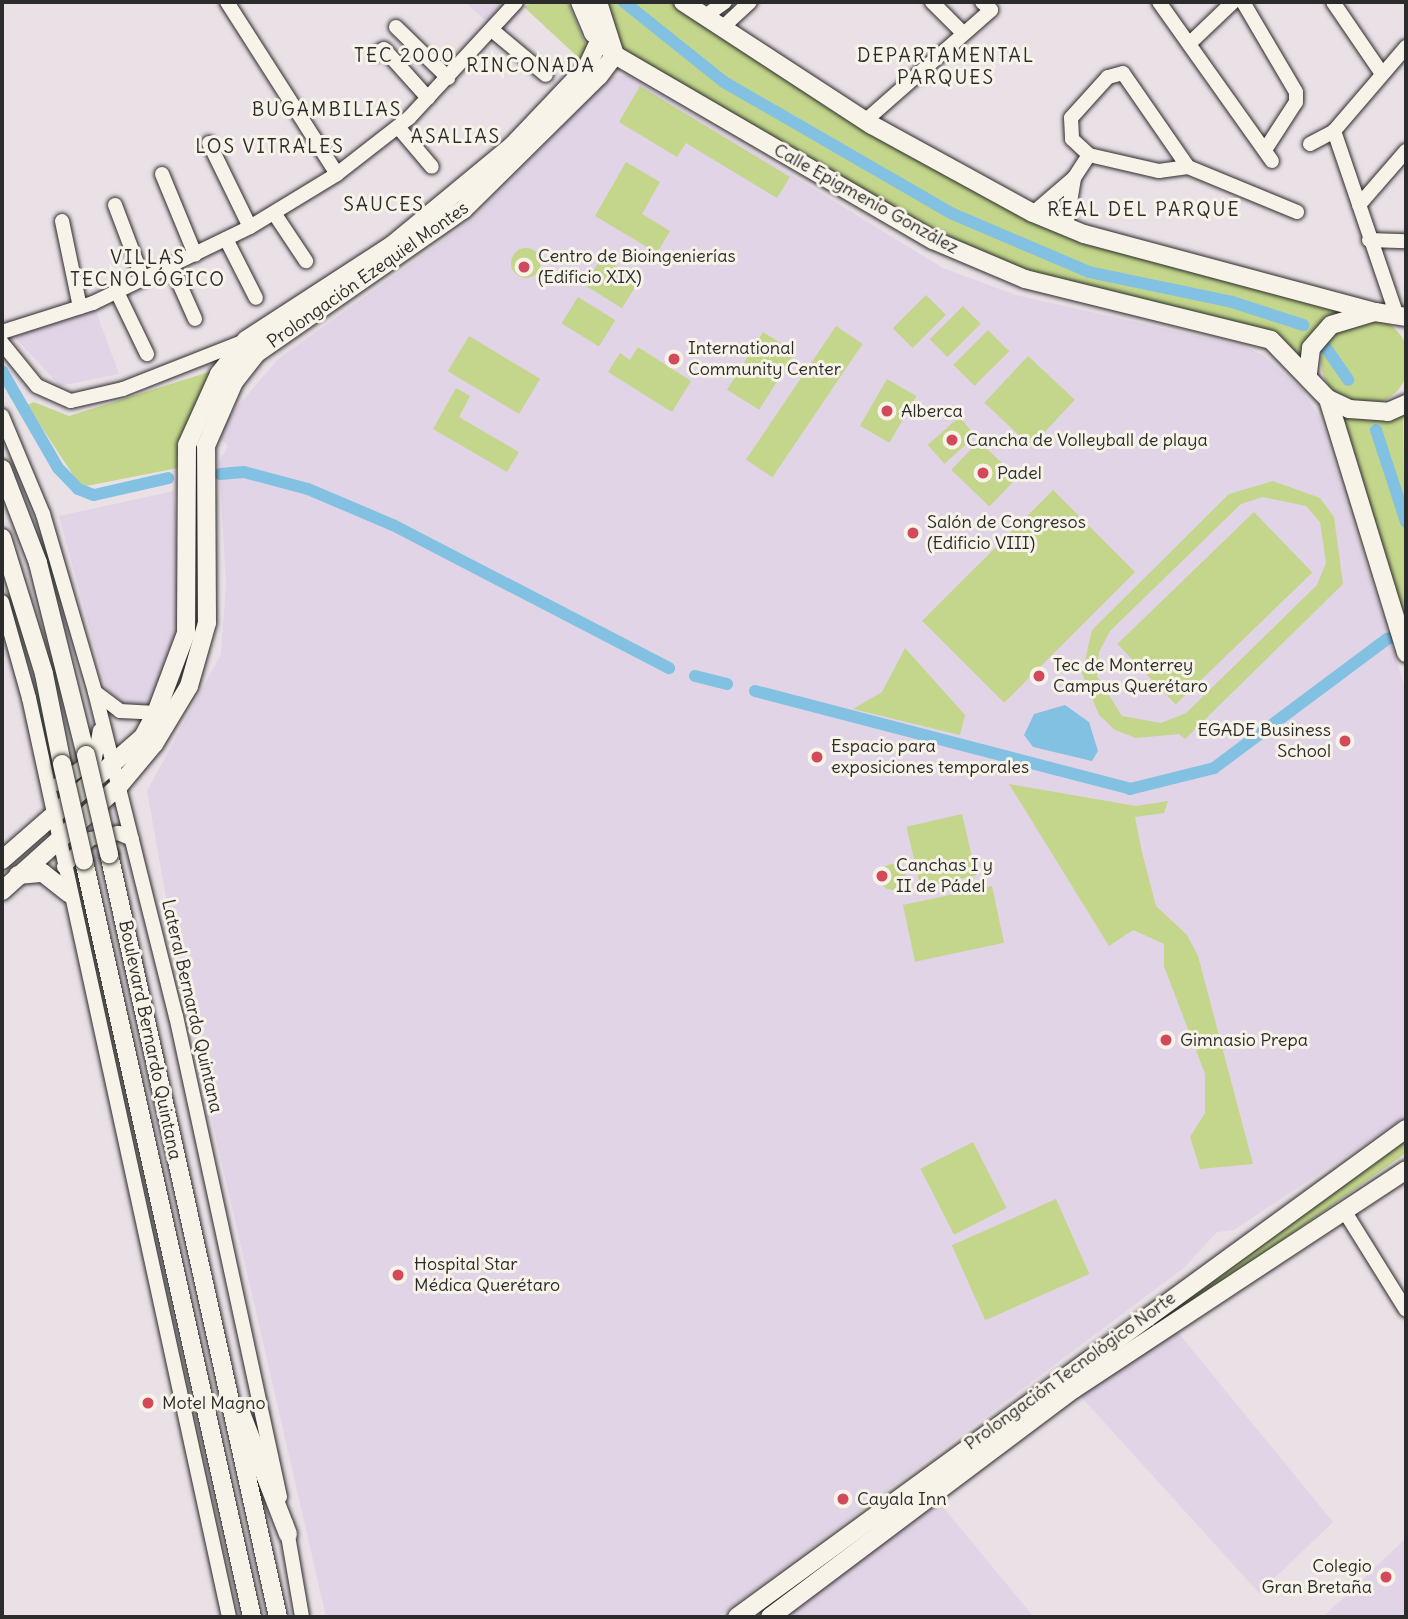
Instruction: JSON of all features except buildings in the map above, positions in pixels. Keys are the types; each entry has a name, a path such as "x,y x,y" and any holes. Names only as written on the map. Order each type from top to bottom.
{"main road":[{"name":"Calle Epigmenio González","path":"580,2 599,41 615,55 933,240 1025,279 1271,340 1308,373 1328,399"},
{"path":"598,2 615,55"},
{"path":"683,2 865,121 1033,213 1066,227 1375,312 1402,314"},
{"name":"Prolongación Ezequiel Montes","path":"2,860 112,764 147,742 186,633 187,445 199,409 246,340 436,212 540,118 587,67 599,41"},
{"name":"Prolongación Ezequiel Montes","path":"2,891 59,835 118,787 200,657 207,623 206,446 234,382 257,353 463,210 615,55"},
{"path":"1308,373 1319,336 1331,325 1375,312"},
{"path":"1328,399 1373,412 1406,404"},
{"path":"1328,399 1406,653"},
{"name":"Boulevard Bernardo Quintana","path":"2,469 38,563 86,755 278,1617"},
{"name":"Boulevard Bernardo Quintana","path":"2,538 44,674 246,1588 250,1617"},
{"path":"18,875 43,873 69,892"},
{"name":"Prolongación Tecnológico Norte","path":"737,1617 997,1423 1406,1129"},
{"name":"Prolongación Tecnológico Norte","path":"770,1617 1007,1438 1345,1212 1404,1177"},
{"path":"219,1356 288,1534"},
{"path":"997,1423 1007,1438"}],"street":[{"path":"227,2 337,174"},
{"path":"2,332 117,292 250,227 337,174 398,127 448,78 516,2"},
{"path":"704,17 725,2"},
{"path":"722,28 750,2"},
{"path":"932,2 963,33"},
{"path":"1159,2 1268,156 1296,102 1296,92 1243,2"},
{"path":"1189,44 1233,2"},
{"path":"1333,2 1380,71"},
{"path":"865,121 963,33 986,6"},
{"path":"396,27 448,78"},
{"path":"492,30 545,75"},
{"path":"1310,144 1334,131 1380,71 1406,47"},
{"path":"376,54 384,49 428,98"},
{"path":"1188,167 1123,73 1108,77 1071,118 1072,139 1089,155 1159,171 1188,167 1297,212"},
{"path":"398,127 432,167"},
{"path":"1334,131 1369,240 1402,314"},
{"path":"209,143 250,227"},
{"path":"1359,205 1400,168 1406,150"},
{"path":"1033,213 1074,178 1089,155"},
{"path":"162,174 195,254"},
{"path":"1066,227 1074,178"},
{"path":"115,205 143,279"},
{"path":"274,213 306,261"},
{"path":"62,221 80,307"},
{"path":"226,239 256,298"},
{"path":"1369,240 1406,241"},
{"path":"171,265 195,319"},
{"path":"117,292 147,354"},
{"name":"Prolongación Ezequiel Montes","path":"2,343 37,386 71,401 123,389 246,340"},
{"name":"Lateral Bernardo Quintana","path":"2,416 43,514 95,692 132,839 288,1534 302,1617"},
{"path":"2,602 54,812 69,892 229,1617"},
{"path":"95,692 120,711 156,713"},
{"path":"47,782 66,782 95,758 102,720"},
{"path":"64,867 90,839 108,833 132,839"},
{"path":"1345,1212 1406,1310"}],"shaded area":[{"path":"465,2 518,2 524,7 502,35"},
{"path":"628,75 943,268 1016,295 1241,346 1263,355 1303,391 1320,419 1406,691 1406,1116 1234,1230 1217,1232 1184,1268 718,1617 326,1617 184,998 147,791 221,654 226,583 219,462 228,446 215,433 278,359 472,220 610,77"},
{"path":"93,303 119,374 60,386 8,330"},
{"path":"174,491 182,635 150,708 127,707 106,688 59,516"},
{"path":"1171,1324 1333,1522 1259,1593 1074,1389"},
{"path":"933,1495 1034,1617 784,1617 779,1611"},
{"name":"Colegio Gran Bretaña","path":"1406,1538 1406,1617 1323,1617"}],"green space":[{"path":"534,2 568,2 587,48 581,60 524,7"},
{"path":"604,2 672,2 885,141 1045,225 1353,311 1303,363 1274,336 1028,275 897,212 620,49"},
{"path":"640,86 790,177 777,198 686,143 677,157 619,122"},
{"path":"626,162 660,182 642,214 670,231 657,253 595,216"},
{"path":"526,248 537,252 541,263 537,274 526,278 515,274 511,263 515,252"},
{"path":"602,257 639,280 622,308 585,285"},
{"path":"926,295 946,315 913,348 893,328"},
{"path":"578,297 615,320 599,347 562,323"},
{"path":"963,306 981,324 947,357 930,339"},
{"path":"1365,317 1382,321 1396,330 1405,344 1409,361 1405,378 1396,392 1382,401 1365,405 1348,401 1334,392 1325,378 1321,361 1325,344 1334,330 1348,321"},
{"path":"836,326 863,344 772,477 746,459"},
{"path":"988,330 1009,351 975,386 953,365"},
{"path":"763,332 795,352 759,410 727,390"},
{"path":"469,336 540,379 519,414 448,371"},
{"path":"638,347 691,381 672,412 608,372 620,353 630,360"},
{"path":"1028,356 1075,400 1031,446 984,403"},
{"path":"212,371 178,468 81,487 27,405 34,402 69,416"},
{"name":"Alberca","path":"887,379 916,396 889,443 860,426"},
{"path":"456,388 470,396 459,417 519,452 507,472 433,429"},
{"path":"1337,407 1403,410 1406,649 1361,473"},
{"name":"Cancha de Volleyball de playa","path":"959,417 976,436 945,464 928,445"},
{"name":"Padel","path":"979,441 1017,478 989,507 951,470"},
{"path":"1273,481 1320,498 1334,517 1343,584 1185,739 1179,734 1136,738 1115,730 1099,715 1082,673 1092,630 1229,494","holes":["1263,497 1306,506 1320,522 1326,563 1317,585 1186,713 1161,723 1122,716 1097,676 1099,652 1110,631 1241,504"]},
{"path":"1053,490 1135,572 1004,703 922,621"},
{"path":"1254,512 1312,572 1176,704 1117,644"},
{"path":"905,648 965,715 960,735 853,709 882,692"},
{"path":"1009,784 1136,806 1168,801 1164,813 1135,817 1142,852 1156,906 1187,935 1198,956 1253,1164 1200,1169 1190,1137 1205,1113 1205,1074 1164,966 1164,944 1133,930 1109,946"},
{"path":"962,814 976,875 921,888 906,827"},
{"path":"893,864 902,868 906,877 902,886 893,890 884,886 880,877 884,868"},
{"path":"992,886 1004,943 915,962 903,905"},
{"path":"1406,1133 1406,1153 1025,1421 1160,1311"},
{"path":"973,1142 1007,1208 954,1235 920,1169"},
{"path":"1056,1199 1089,1274 985,1320 952,1245"}],"water":[{"path":"1065,705 1089,722 1098,751 1092,761 1033,747 1024,735 1034,714"}],"waterway":[{"path":"624,2 724,82 953,214 1089,272 1232,302 1303,325"},
{"path":"1326,348 1348,380"},
{"path":"2,371 58,468 78,489 94,495 168,478"},
{"path":"1376,430 1406,522"},
{"path":"220,474 244,472 308,489 393,525 669,668"},
{"path":"755,691 1130,789 1214,768 1387,639 1406,634"},
{"path":"695,676 727,684"}],"place":[{"name":"Centro de Bioingenierías (Edificio XIX)","path":"524,267"},
{"name":"International Community Center","path":"674,359"},
{"name":"Alberca","path":"887,411"},
{"name":"Cancha de Volleyball de playa","path":"952,440"},
{"name":"Padel","path":"983,473"},
{"name":"Salón de Congresos (Edificio VIII)","path":"913,533"},
{"name":"Tec de Monterrey Campus Querétaro","path":"1039,676"},
{"name":"EGADE Business School","path":"1345,741"},
{"name":"Espacio para exposiciones temporales","path":"817,757"},
{"name":"Canchas I y II de Pádel","path":"882,876"},
{"name":"Gimnasio Prepa","path":"1166,1040"},
{"name":"Hospital Star Médica Querétaro","path":"398,1275"},
{"name":"Motel Magno","path":"148,1403"},
{"name":"Cayala Inn","path":"843,1499"},
{"name":"Colegio Gran Bretaña","path":"1386,1577"}],"district":[{"name":"TEC 2000","path":"405,56"},
{"name":"RINCONADA","path":"531,66"},
{"name":"DEPARTAMENTAL PARQUES","path":"946,67"},
{"name":"BUGAMBILIAS","path":"327,110"},
{"name":"ASALIAS","path":"456,137"},
{"name":"LOS VITRALES","path":"270,147"},
{"name":"SAUCES","path":"384,205"},
{"name":"REAL DEL PARQUE","path":"1144,210"},
{"name":"VILLAS TECNOLÓGICO","path":"148,269"}]}
